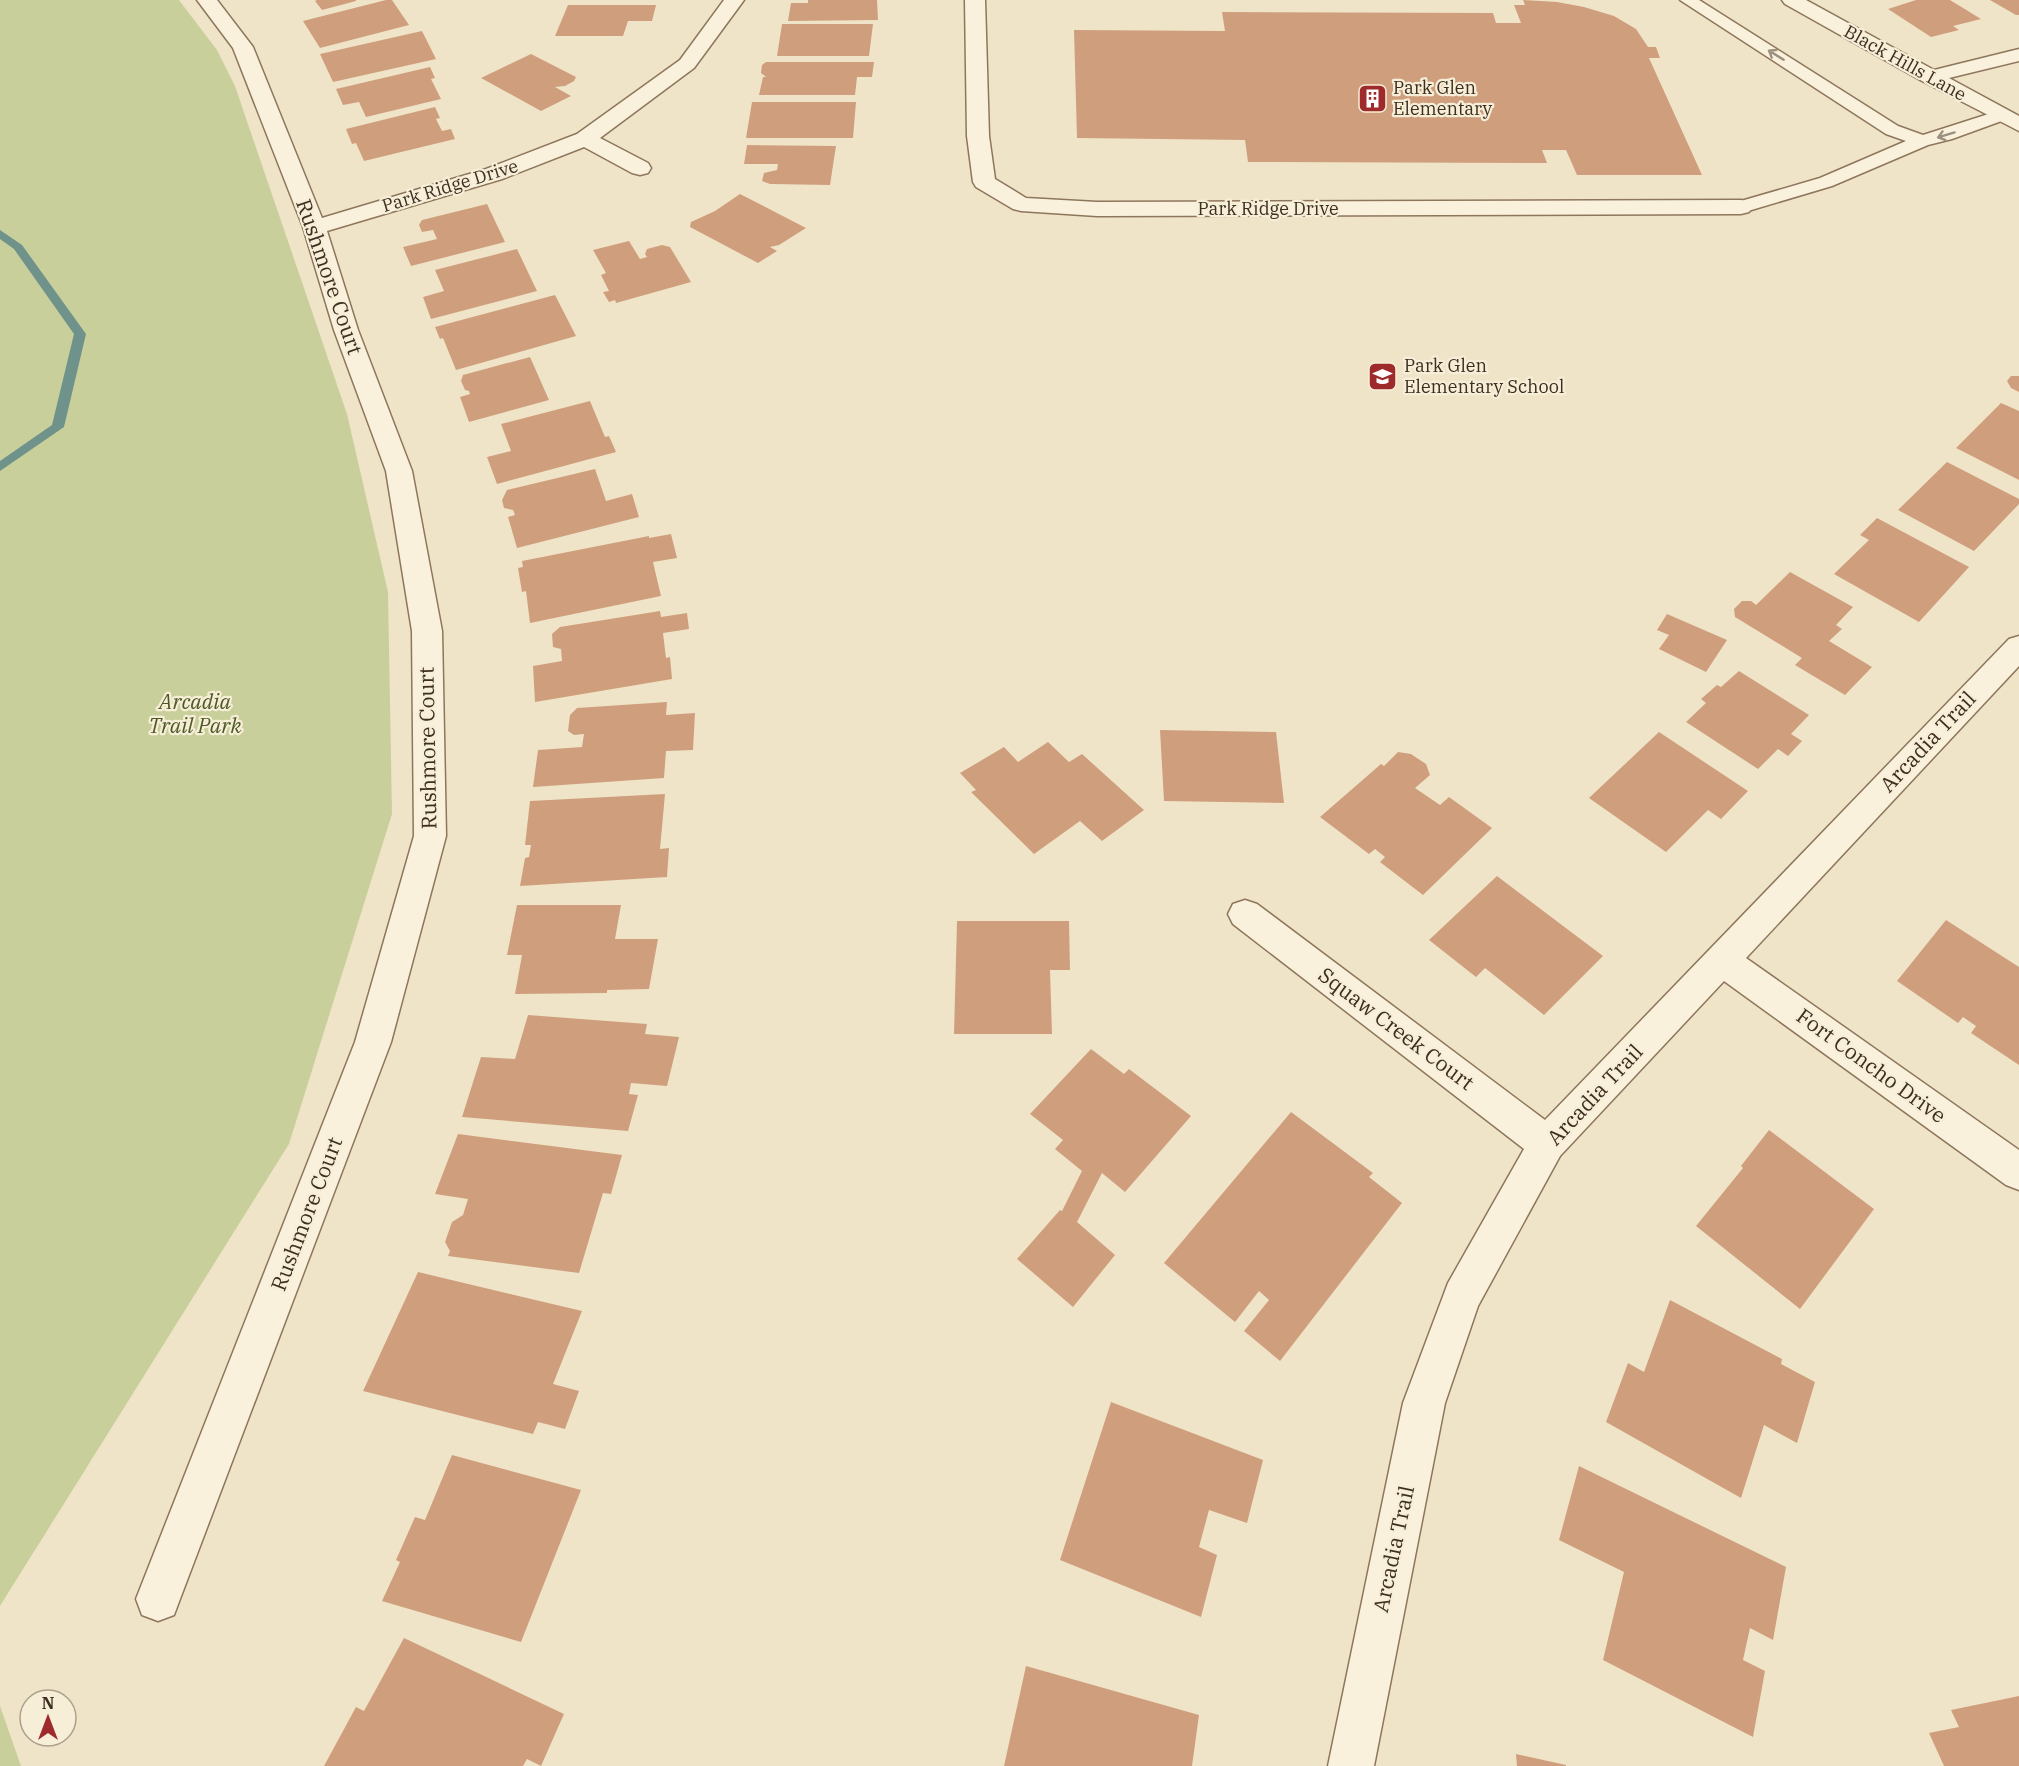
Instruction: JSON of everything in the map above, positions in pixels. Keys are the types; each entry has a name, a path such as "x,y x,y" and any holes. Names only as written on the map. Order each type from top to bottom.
{"street":[{"name":"Rushmore Court","path":"158,1599 373,1042 430,836 427,631 399,471 345,330 314,227 243,47 207,0"},
{"name":"Park Ridge Drive","path":"314,227 494,174 585,139 687,64 734,0"},
{"name":"Park Ridge Drive","path":"975,0 978,136 984,182 1021,204 1097,209 1741,207"},
{"name":"Black Hills Lane","path":"1792,0 2019,125"},
{"path":"1929,77 2019,55"},
{"path":"585,139 640,168"},
{"name":"Arcadia Trail","path":"1351,1766 1424,1403 1462,1298 1547,1144 2019,647"},
{"name":"Squaw Creek Court","path":"1245,914 1547,1144"},
{"name":"Fort Concho Drive","path":"1722,960 2019,1172"}],"lane":[{"path":"1688,0 1892,130 1922,141"},
{"path":"1741,207 1826,182 1922,141 2001,116"}],"green space":[{"name":"Arcadia Trail Park","path":"0,0 179,0 217,50 235,86 347,414 388,592 392,814 289,1144 0,1606"},
{"path":"0,1706 21,1766 0,1766"}],"building":[{"path":"392,0 409,25 320,48 303,21"},
{"path":"808,0 877,0 878,20 788,21 791,3 808,3"},
{"name":"Park Glen Elementary","path":"1523,0 1557,2 1614,16 1636,29 1648,47 1656,47 1660,58 1649,58 1702,175 1577,175 1566,150 1542,150 1547,163 1248,162 1245,140 1077,138 1074,30 1225,31 1222,12 1493,13 1496,23 1521,23 1514,5 1525,5"},
{"path":"1916,0 1950,0 1981,19 1953,26 1959,30 1931,37 1888,9"},
{"path":"1990,0 2019,0 2019,15 2016,15"},
{"path":"315,1 356,1 322,10"},
{"path":"568,5 656,5 652,21 628,21 623,36 555,36"},
{"path":"782,24 873,24 869,56 777,56"},
{"path":"422,31 436,59 333,82 320,54"},
{"path":"531,54 576,77 574,81 565,86 555,87 571,96 541,111 481,78"},
{"path":"766,62 874,62 872,77 857,77 855,95 759,95 763,77 766,77 761,73 762,65"},
{"path":"430,67 435,78 431,79 441,99 366,117 359,102 343,105 336,89"},
{"path":"752,102 856,102 853,138 746,138"},
{"path":"435,107 440,118 436,119 442,131 451,129 455,139 364,161 356,143 352,144 346,129"},
{"path":"747,145 836,146 830,185 770,184 762,181 764,173 777,170 778,164 744,164"},
{"path":"740,194 806,228 779,245 770,247 777,251 758,263 690,227 691,222 715,211"},
{"path":"487,204 505,242 411,266 403,247 437,239 433,230 422,232 419,225 422,220"},
{"path":"629,241 640,259 647,257 645,254 647,249 662,245 670,247 691,282 616,303 615,300 609,302 603,292 609,291 601,275 606,273 593,250"},
{"path":"517,249 537,291 431,319 423,297 444,291 435,270"},
{"path":"555,295 576,336 456,370 443,338 440,339 435,327"},
{"path":"530,357 549,400 469,422 460,397 470,394 465,390 461,381 463,375"},
{"path":"2011,376 2019,376 2019,392 2011,388 2007,381"},
{"path":"590,401 605,437 609,436 616,452 497,484 487,457 511,451 501,424"},
{"path":"2001,403 2019,411 2019,480 1956,448"},
{"path":"1947,462 2019,499 2019,504 1974,551 1898,510"},
{"path":"595,469 606,501 632,494 639,517 517,548 508,517 515,515 513,510 504,508 502,500 507,490"},
{"path":"1877,518 1969,567 1919,622 1834,574 1869,540 1860,535"},
{"path":"671,534 677,558 653,562 661,596 530,623 526,591 522,592 518,568 523,567 522,561 649,536 649,538"},
{"path":"1790,572 1853,607 1836,625 1842,629 1829,641 1872,667 1845,695 1795,665 1802,658 1735,617 1734,609 1742,601 1751,601 1756,605"},
{"path":"660,611 661,617 687,613 689,629 663,633 666,658 670,657 672,679 535,702 533,666 562,661 561,649 553,647 552,634 560,627"},
{"path":"1667,614 1727,640 1706,672 1659,649 1669,635 1657,630"},
{"path":"1739,671 1809,715 1791,734 1802,741 1788,756 1778,749 1758,769 1686,722 1706,703 1701,699 1717,685 1721,687"},
{"path":"667,702 666,715 695,713 693,750 666,751 664,778 533,787 538,750 582,747 584,734 574,735 568,731 570,715 577,708"},
{"path":"1160,730 1276,732 1284,803 1164,801"},
{"path":"1659,732 1748,791 1721,819 1708,810 1666,852 1589,798"},
{"path":"1048,742 1069,762 1082,754 1144,810 1102,841 1080,821 1034,854 971,792 976,790 960,773 1004,747 1018,762"},
{"path":"1398,752 1411,754 1426,764 1430,775 1415,788 1440,805 1449,797 1492,828 1423,895 1380,862 1385,857 1375,849 1369,854 1320,817"},
{"path":"665,794 660,849 669,848 667,877 520,886 525,858 529,857 531,845 525,845 530,801"},
{"path":"1497,876 1603,956 1544,1015 1485,968 1476,977 1429,940"},
{"path":"517,905 621,905 615,939 658,939 649,989 607,990 607,993 515,994 522,955 507,955"},
{"path":"1946,920 2019,967 2019,1065 1971,1033 1976,1026 1963,1017 1958,1023 1897,981"},
{"path":"957,921 1069,921 1070,970 1050,970 1052,1034 954,1034"},
{"path":"528,1015 647,1024 645,1034 679,1037 667,1086 631,1083 629,1094 638,1095 628,1131 462,1117 481,1057 515,1059"},
{"path":"1091,1049 1124,1074 1129,1069 1191,1116 1125,1192 1102,1173 1077,1222 1115,1255 1073,1307 1017,1259 1060,1210 1062,1211 1082,1171 1055,1149 1063,1140 1030,1114"},
{"path":"1291,1112 1373,1173 1369,1177 1402,1203 1280,1361 1244,1331 1269,1300 1259,1291 1235,1322 1164,1263"},
{"path":"1769,1130 1874,1209 1800,1309 1696,1226 1743,1168 1741,1166"},
{"path":"458,1134 622,1155 611,1194 603,1193 579,1273 448,1256 450,1251 445,1242 452,1222 463,1215 468,1199 435,1194"},
{"path":"418,1272 582,1311 553,1384 579,1391 565,1429 538,1422 533,1434 363,1391"},
{"path":"1670,1300 1782,1359 1781,1364 1815,1382 1797,1443 1764,1425 1741,1498 1606,1422 1628,1363 1644,1372"},
{"path":"1111,1402 1263,1460 1247,1523 1209,1510 1199,1547 1217,1555 1201,1617 1060,1560"},
{"path":"452,1455 581,1490 521,1642 382,1601 400,1562 396,1560 415,1517 425,1520"},
{"path":"1579,1466 1786,1567 1773,1640 1750,1628 1743,1660 1765,1671 1753,1737 1603,1660 1624,1572 1559,1540"},
{"path":"404,1638 564,1714 541,1766 527,1759 523,1766 324,1766 356,1707 364,1711"},
{"path":"1026,1666 1199,1715 1192,1766 1004,1766"},
{"path":"2019,1696 2019,1766 1944,1766 1929,1733 1959,1727 1951,1710"},
{"path":"1516,1754 1566,1765 1566,1766 1517,1766"}],"waterway":[{"path":"0,233 18,247 80,334 58,427 0,467"}],"place":[{"name":"Park Glen Elementary","path":"1372,98"},
{"name":"Park Glen Elementary School","path":"1383,376"}]}
